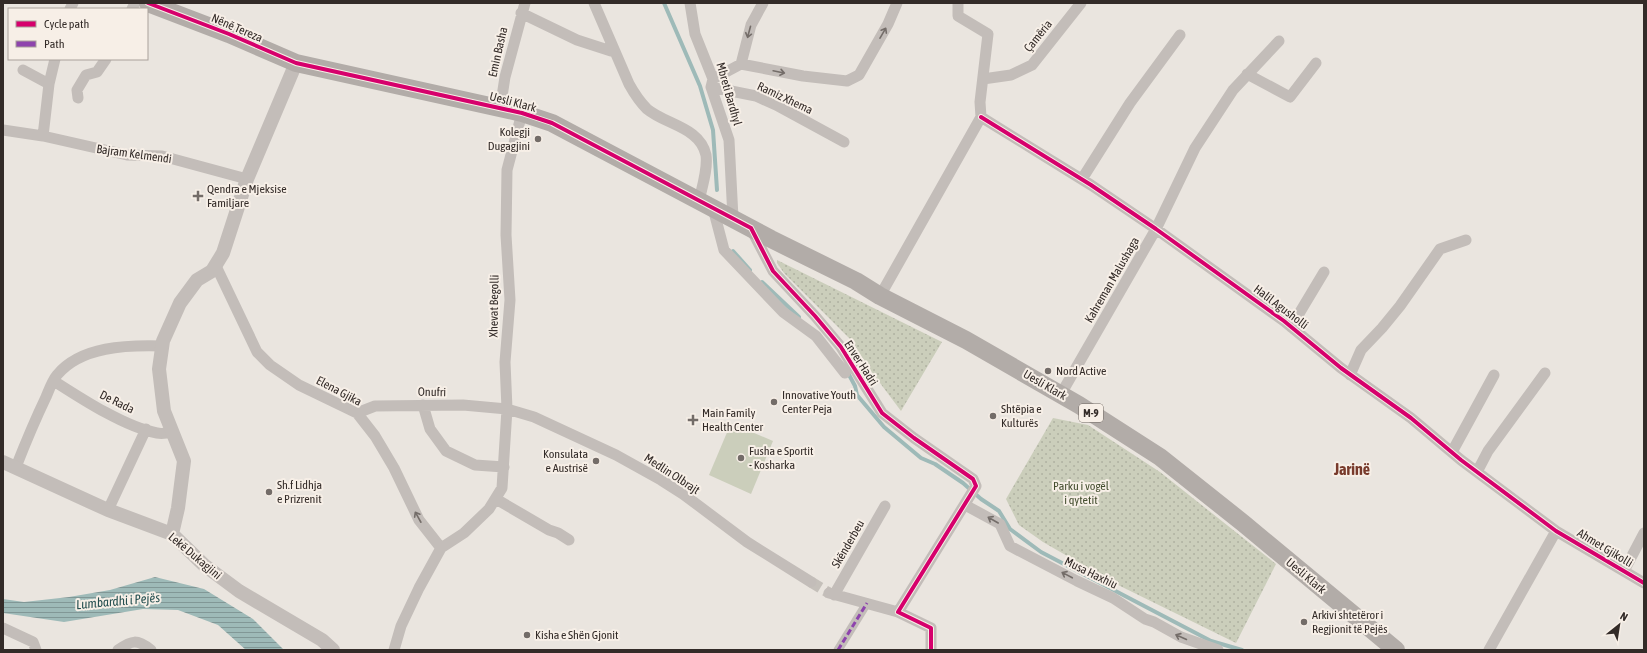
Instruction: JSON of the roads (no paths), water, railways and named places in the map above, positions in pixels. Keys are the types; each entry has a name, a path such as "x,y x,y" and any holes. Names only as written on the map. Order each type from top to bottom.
{"main road":[{"name":"Nënë Tereza","path":"148,3 229,34 296,63"},
{"name":"Uesli Klark","path":"296,63 522,113 552,123 751,228 856,281 880,296 966,340 1061,394 1160,457 1396,650"}],"street":[{"path":"594,3 629,84 636,96 648,110 691,133 702,142 706,156 706,204"},
{"name":"Mbreti Bardhyl","path":"690,3 695,34 712,83 729,140 732,218"},
{"path":"712,83 741,64 751,24 763,3"},
{"path":"741,64 802,76 846,81 859,74 888,24 897,3"},
{"path":"880,296 981,117 980,102 988,34 958,16 958,3"},
{"name":"Çamëria","path":"983,80 1010,75 1032,65 1081,3"},
{"path":"523,8 577,40 611,51"},
{"name":"Emin Basha","path":"500,109 505,77 523,8"},
{"path":"1082,179 1130,103 1180,34"},
{"name":"Kahreman Malushaga","path":"1061,394 1156,229 1195,148 1233,90 1279,41"},
{"path":"44,136 49,84 55,60"},
{"path":"78,98 77,90 86,75 97,72 105,60"},
{"path":"172,534 178,508 184,461 164,411 159,369 163,341 180,303 197,280 212,271 223,253 247,179 296,63"},
{"path":"1248,74 1290,97 1316,63"},
{"path":"23,70 49,84"},
{"name":"Ramiz Xhema","path":"712,83 756,96 776,105 844,142"},
{"name":"Xhevat Begolli","path":"394,650 401,626 419,588 442,548 464,532 489,509 496,500 502,488 507,410 505,362 510,300 506,235 507,170 522,113"},
{"name":"Halil Agusholli","path":"981,117 1082,179 1156,229 1290,327 1350,375 1411,418 1477,472 1556,531"},
{"name":"Bajram Kelmendi","path":"3,130 44,136 127,155 162,156 247,179"},
{"name":"Enver Hadri","path":"706,204 724,250 783,312 816,336 845,373"},
{"name":"Enver Hadri","path":"751,228 773,271 815,316 841,347 882,413 914,438 973,479 976,486 968,501"},
{"path":"1350,375 1361,350 1400,306 1440,249 1466,240"},
{"name":"Elena Gjika","path":"216,266 257,352 270,365 299,385 357,414 375,436 394,468 419,520 442,548"},
{"path":"1290,327 1324,272"},
{"path":"9,464 38,414 57,376 74,360 96,352 121,347 162,346"},
{"path":"1477,472 1488,451 1545,373"},
{"path":"1452,452 1494,375"},
{"name":"De Rada","path":"54,381 92,405 131,424 158,433 173,432"},
{"path":"423,405 430,429 446,451 475,465 504,467"},
{"name":"Onufri","path":"357,414 376,406 463,405 507,410"},
{"name":"Medlin Olbrajt","path":"507,410 534,417 616,455 642,469 683,494 747,542 811,582"},
{"path":"108,510 146,429"},
{"name":"Lekë Dukagjini","path":"9,464 108,510 172,534 204,565 239,591 322,640 334,650"},
{"path":"496,500 569,540"},
{"path":"931,650 931,628 898,612 968,501"},
{"name":"Musa Haxhiu","path":"968,501 1000,524 1010,546 1113,598 1146,619 1181,637 1218,650"},
{"name":"Skënderbeu","path":"885,506 831,594 898,612"},
{"path":"1489,650 1556,531"},
{"name":"Ahmet Gjikolli","path":"1556,531 1644,583"},
{"name":"Ahmet Gjikolli","path":"1624,571 1644,533"},
{"path":"838,650 867,603"},
{"path":"3,628 33,642 36,650"},
{"path":"118,650 128,642 141,642 151,650"}],"water":[{"name":"Lumbardhi i Pejës","path":"155,577 204,589 253,619 284,650 246,650 218,625 178,610 143,609 64,622 3,613 3,599 24,602 69,597 110,590"}],"waterway":[{"path":"664,3 700,86 713,130 717,190"},
{"path":"733,251 750,270"},
{"path":"762,282 799,317"},
{"path":"847,371 855,386 857,395 884,427 921,458 935,464 963,483 981,499 999,511 1010,529 1041,552 1211,641 1242,650"}],"tunnel":[{"path":"811,582 829,593"}],"place":[{"name":"Kolegji Dugagjini","path":"538,139"},
{"name":"Qendra e Mjeksise Familjare","path":"198,196"},
{"name":"Nord Active","path":"1048,371"},
{"name":"Innovative Youth Center Peja","path":"774,402"},
{"name":"Shtëpia e Kulturës","path":"993,416"},
{"name":"Main Family Health Center","path":"693,420"},
{"name":"Fusha e Sportit - Kosharka","path":"741,458"},
{"name":"Konsulata e Austrisë","path":"596,461"},
{"name":"Sh.f Lidhja e Prizrenit","path":"269,492"},
{"name":"Arkivi shtetëror i Regjionit të Pejës","path":"1304,622"},
{"name":"Kisha e Shën Gjonit","path":"527,635"}],"district":[{"name":"Jarinë","path":"1352,469"}],"park label":[{"name":"Parku i vogël i qytetit","path":"1081,493"}]}
